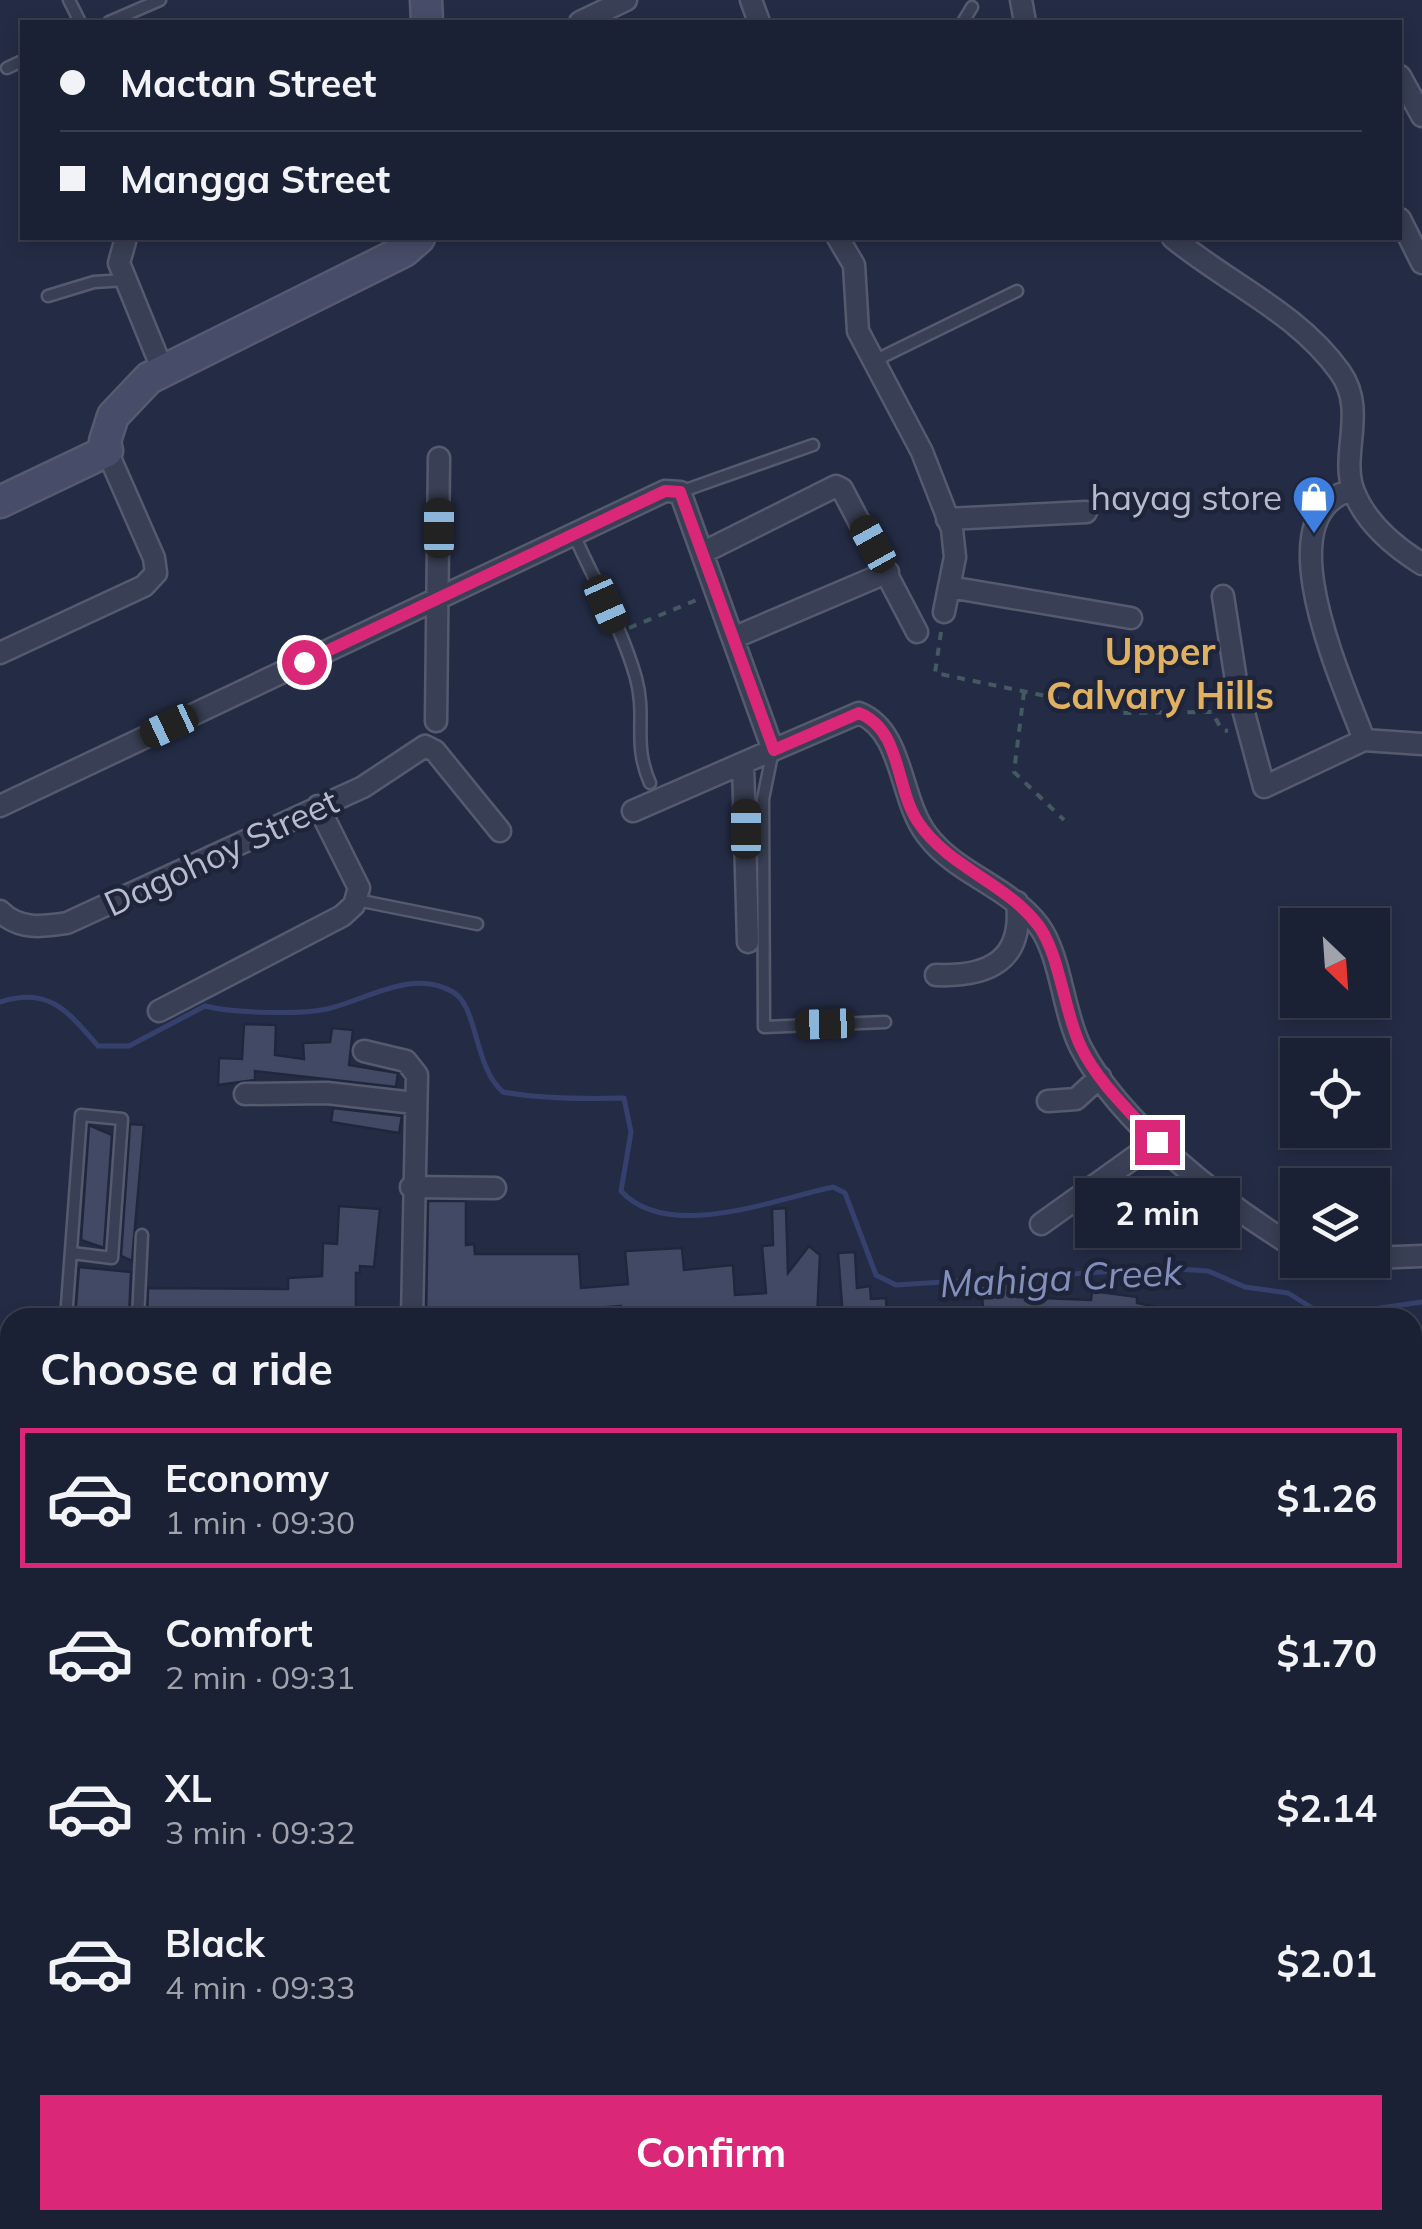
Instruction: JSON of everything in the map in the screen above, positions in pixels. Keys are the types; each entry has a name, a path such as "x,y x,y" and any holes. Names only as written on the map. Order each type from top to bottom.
{"street":[{"path":"593,15 626,0"},
{"path":"1402,80 1422,116"},
{"path":"1402,223 1422,263"},
{"path":"125,240 119,263 164,371"},
{"path":"0,653 144,586 156,573 154,558 104,441 113,416 130,395 164,371 404,252 417,240"},
{"path":"839,240 854,265 858,331 870,362 922,452 948,519 955,557 944,612"},
{"path":"1176,240 1208,266 1264,298 1314,340 1341,373 1352,392 1352,490 1377,529 1422,564"},
{"path":"0,502 107,451"},
{"path":"436,721 439,458"},
{"path":"704,552 836,486 842,489 917,632"},
{"path":"1352,490 1338,494 1312,527 1311,563 1318,614 1364,740"},
{"path":"0,806 665,491 680,492 774,750"},
{"path":"948,519 1086,512"},
{"path":"733,638 888,572"},
{"path":"949,587 1132,618"},
{"path":"1224,596 1247,735 1264,786 1364,740 1422,744"},
{"path":"632,811 859,713 874,719 884,731 914,816 943,852 1018,902 1042,929 1080,1046 1100,1077 1157,1142 1280,1236"},
{"name":"Dagohoy Street","path":"0,911 10,920 36,928 66,923 363,787 425,746 435,751 500,831"},
{"path":"743,764 748,942"},
{"path":"160,1012 342,916 357,900 360,888 318,806"},
{"path":"936,975 970,976 1005,956 1015,945 1018,902"},
{"path":"364,1051 414,1067 412,1308"},
{"path":"1048,1101 1076,1099 1100,1077"},
{"path":"245,1094 327,1094 414,1103"},
{"path":"1041,1224 1157,1142"},
{"path":"411,1187 495,1188"},
{"path":"1390,1257 1422,1256"}],"lane":[{"path":"114,20 160,0"},
{"path":"963,20 972,7"},
{"path":"7,68 20,62"},
{"path":"48,296 94,282 126,280"},
{"path":"870,362 1016,291"},
{"path":"680,492 813,445"},
{"path":"573,533 619,633 642,702 638,756 650,783"},
{"path":"774,750 764,799 764,1027 885,1022"},
{"path":"357,900 477,924"},
{"path":"67,1308 81,1115 122,1119 112,1258 72,1254"},
{"path":"1134,1201 1151,1185 1164,1194 1178,1192 1196,1174"},
{"path":"138,1308 142,1236"},
{"path":"0,2036 0,2092"}],"path":[{"path":"619,633 718,593"},
{"path":"944,612 934,673 1070,702 1118,704 1120,714 1212,712 1222,730 1247,735"},
{"path":"1024,692 1014,772 1064,820"}],"building":[{"path":"244,1024 276,1025 275,1055 304,1059 303,1043 330,1042 332,1028 353,1030 349,1065 398,1073 396,1087 255,1071 255,1080 218,1085 219,1058 242,1059"},
{"path":"333,1108 402,1116 399,1133 331,1122"},
{"path":"130,1124 144,1125 132,1261 121,1256"},
{"path":"89,1125 112,1135 104,1248 81,1240"},
{"path":"428,1201 466,1201 466,1245 474,1244 475,1254 579,1254 581,1288 628,1284 625,1251 682,1248 684,1270 733,1265 735,1295 766,1293 762,1246 773,1245 772,1209 786,1208 788,1273 809,1246 820,1255 817,1308 426,1308"},
{"path":"339,1206 380,1209 374,1267 360,1266 360,1273 356,1273 356,1308 147,1308 148,1288 288,1289 288,1278 322,1276 323,1243 337,1244"},
{"path":"855,1252 857,1288 870,1286 871,1299 886,1298 886,1308 842,1308 838,1253"},
{"path":"79,1267 131,1272 129,1308 76,1308"},
{"path":"1016,1283 1017,1297 1091,1300 1092,1291 1137,1297 1137,1303 1163,1308 983,1308 981,1286"}],"waterway":[{"name":"Mahiga Creek","path":"0,1002 32,997 45,1000 67,1013 98,1046 129,1046 205,1006 249,1012 315,1011 405,984 437,985 461,999 486,1068 503,1092 624,1098 631,1132 621,1191 641,1206 665,1214 693,1216 752,1207 833,1187 845,1193 876,1275 896,1285 1164,1268 1208,1271 1245,1287 1288,1293 1312,1308"},
{"name":"Mahiga Creek","path":"1380,1308 1422,1302"}],"place":[{"name":"hayag store","path":"1314,535"}],"district":[{"name":"Upper Calvary Hills","path":"1160,673"}],"route":[{"path":"304,662 665,491 680,492 774,750 859,713 874,719 884,731 914,816 928,838 1018,902 1042,929 1080,1046 1104,1083 1157,1142"}]}
